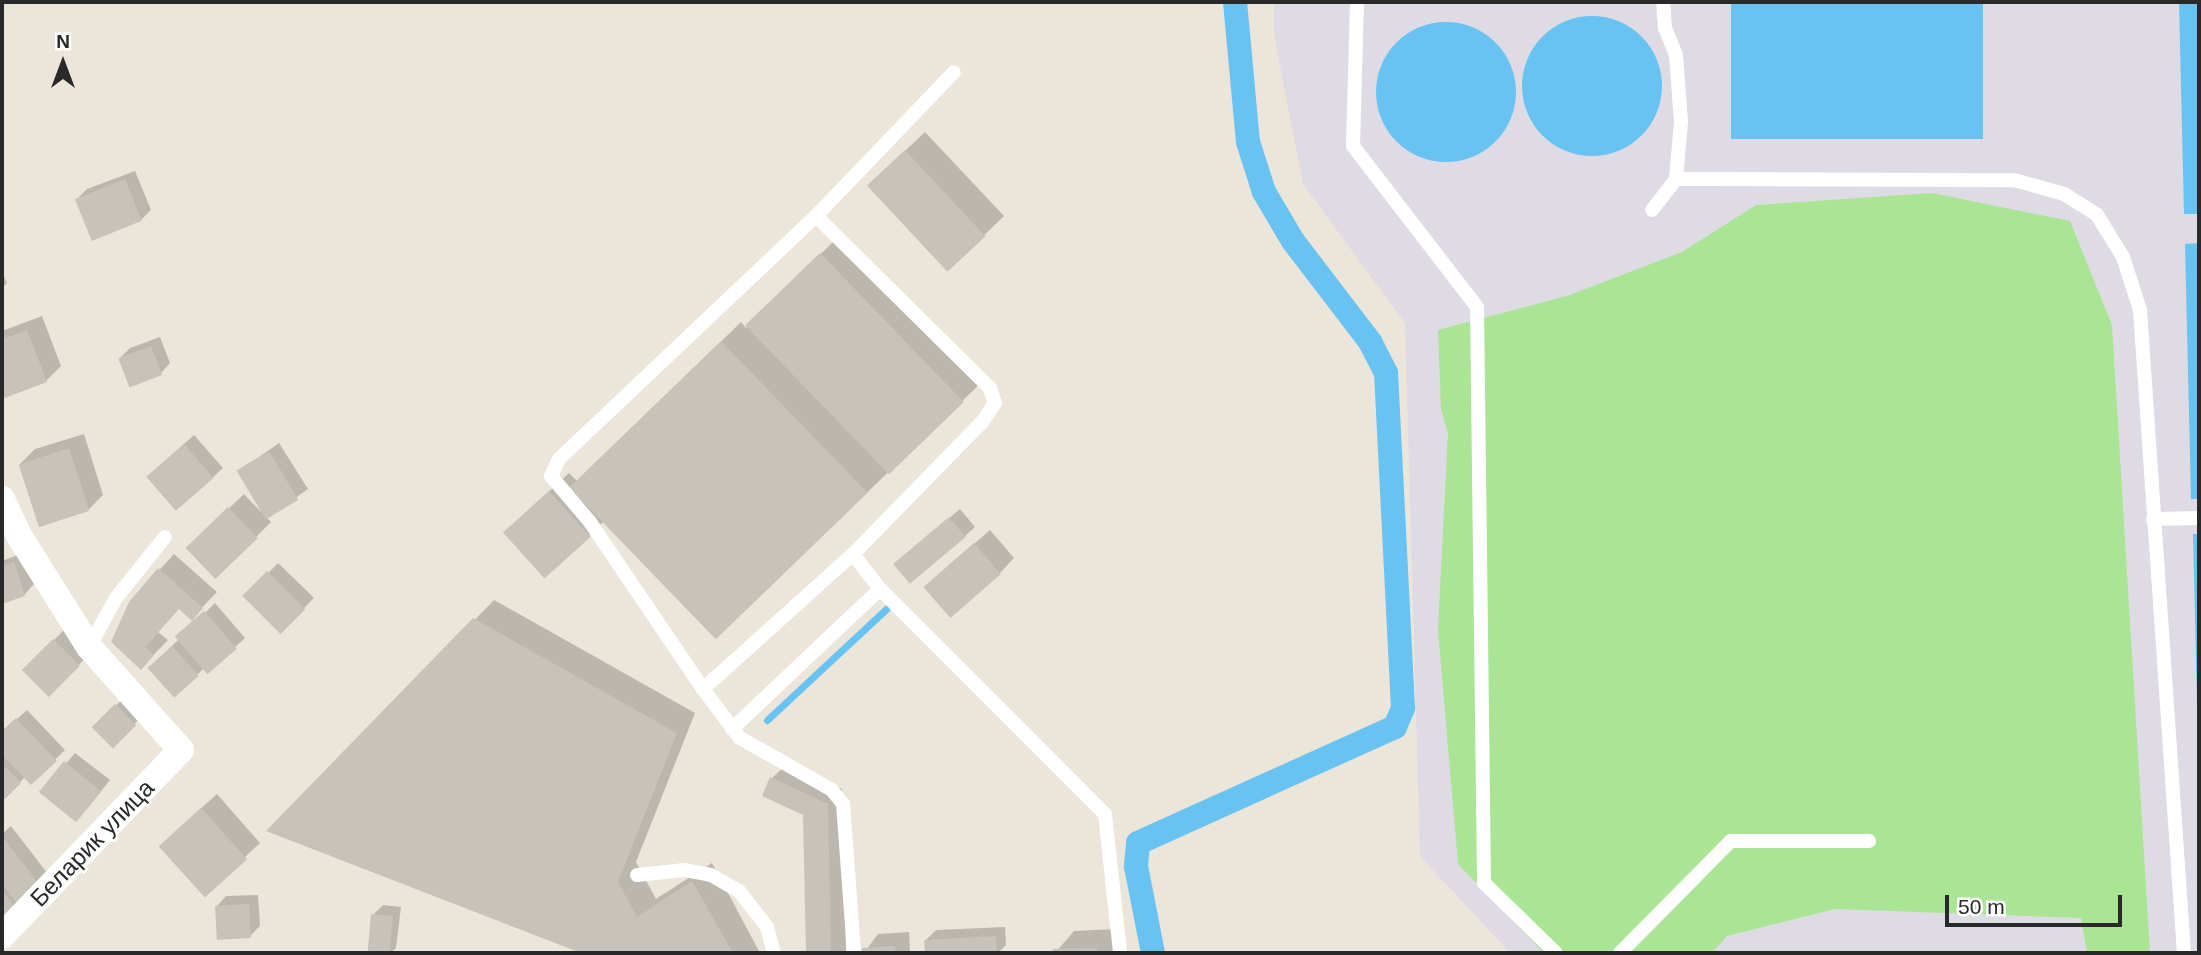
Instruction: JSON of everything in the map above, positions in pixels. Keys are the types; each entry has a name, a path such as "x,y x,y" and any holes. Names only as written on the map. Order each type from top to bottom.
{"street":[{"path":"2,499 10,537 89,647"},
{"name":"Беларик улица","path":"2,936 181,750 89,647"}],"lane":[{"path":"1357,2 1353,146 1477,307 1484,883 1556,953"},
{"path":"1652,210 1676,179 1681,122 1677,69 1665,28 1662,2"},
{"path":"854,953 843,804 832,790 778,763 732,729 590,522 551,476 559,459 816,216 954,72"},
{"path":"1676,179 2014,180 2064,194 2097,215 2123,257 2140,310 2184,953"},
{"path":"703,690 853,554 982,422 995,403 990,388 816,216"},
{"path":"2153,519 2199,518"},
{"path":"89,647 116,598 165,537"},
{"path":"853,554 880,589 1105,814 1120,953"},
{"path":"732,729 880,589"},
{"path":"1620,953 1731,841 1869,841"},
{"path":"637,875 685,870 711,876 739,891 768,928 774,953"}],"shaded area":[{"path":"1274,2 2199,2 2199,953 1510,953 1420,856 1405,323 1303,184 1274,35"}],"green space":[{"path":"1932,193 2070,221 2112,325 2150,953 2087,953 2081,918 1835,909 1727,936 1712,953 1544,953 1458,864 1438,630 1448,433 1441,409 1438,330 1567,296 1682,252 1756,205"}],"water":[{"path":"1731,2 1983,2 1983,139 1731,139"},
{"path":"2179,2 2199,2 2199,214 2184,214"},
{"path":"1592,16 1619,22 1641,37 1656,59 1662,86 1656,113 1641,135 1619,150 1592,156 1565,150 1543,135 1528,113 1522,86 1528,59 1543,37 1565,22"},
{"path":"1446,22 1473,28 1495,43 1510,65 1516,92 1510,119 1495,141 1473,156 1446,162 1419,156 1397,141 1382,119 1376,92 1382,65 1397,43 1419,28"},
{"path":"2199,243 2199,499 2191,499 2185,244"},
{"path":"2193,534 2199,534 2199,789"}],"building":[{"path":"905,150 985,236 947,272 867,185"},
{"path":"125,179 142,221 92,241 75,199"},
{"path":"820,253 964,402 889,474 745,325"},
{"path":"27,330 47,382 2,399 2,339"},
{"path":"721,341 868,493 716,639 569,488"},
{"path":"151,346 162,375 129,387 118,359"},
{"path":"184,444 214,478 176,511 146,477"},
{"path":"69,448 89,511 39,527 19,464"},
{"path":"269,451 298,500 266,519 236,471"},
{"path":"549,491 590,537 544,579 503,532"},
{"path":"228,507 258,538 215,579 186,548"},
{"path":"949,517 966,537 910,584 893,564"},
{"path":"974,543 1001,574 950,618 923,587"},
{"path":"14,562 25,596 2,604 2,566"},
{"path":"158,568 203,608 192,621 179,609 145,647 154,655 141,670 111,642 129,602"},
{"path":"267,571 305,609 280,634 242,596"},
{"path":"204,611 237,649 207,674 175,637"},
{"path":"473,618 677,733 618,882 637,917 692,881 733,953 581,953 266,831"},
{"path":"53,639 80,666 49,697 22,670"},
{"path":"172,646 199,676 174,698 147,668"},
{"path":"115,704 136,725 113,749 92,727"},
{"path":"16,718 57,761 31,785 2,755 2,731"},
{"path":"64,761 101,791 76,822 39,792"},
{"path":"2,764 21,783 2,802"},
{"path":"770,777 828,804 831,953 806,953 803,815 762,796"},
{"path":"201,808 247,859 205,897 159,846"},
{"path":"2,836 39,884 16,902 2,884"},
{"path":"2,890 17,909 2,921"},
{"path":"249,904 251,938 217,940 215,906"},
{"path":"371,914 393,916 390,953 368,953"},
{"path":"996,936 997,953 925,953 924,940"},
{"path":"895,946 896,953 862,953 862,948"},
{"path":"1097,948 1097,953 1053,953 1053,949"}],"waterway":[{"path":"1153,953 1136,866 1138,843 1395,727 1403,708 1386,373 1371,343 1293,241 1264,192 1248,142 1235,2"},
{"path":"767,720 886,609"}]}
